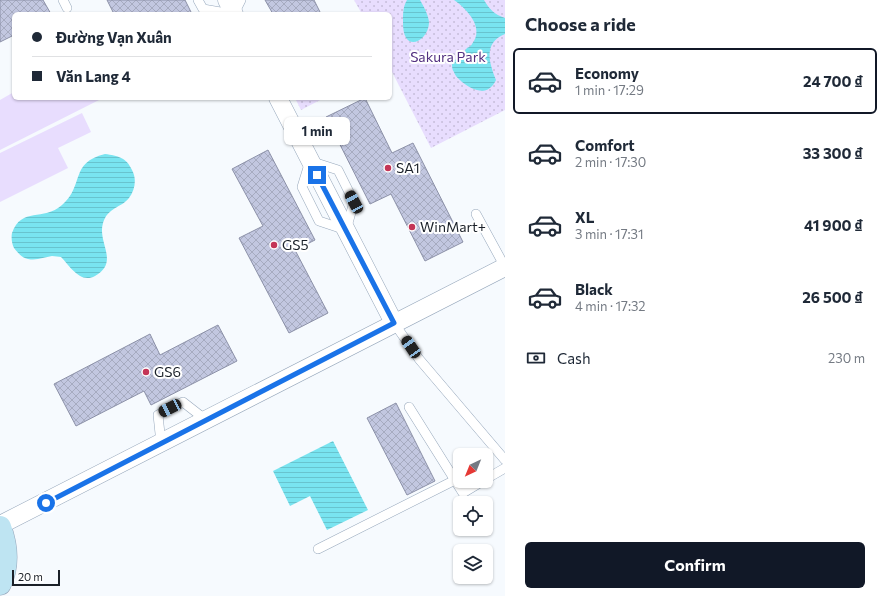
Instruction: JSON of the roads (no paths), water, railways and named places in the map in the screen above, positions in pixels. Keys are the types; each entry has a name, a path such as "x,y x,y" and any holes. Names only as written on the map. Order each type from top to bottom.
{"street":[{"path":"227,0 232,12"},
{"path":"279,100 394,323"},
{"path":"0,584 6,566 6,552 0,526 505,267"}],"lane":[{"path":"198,0 203,9 221,12"},
{"path":"234,12 241,0"},
{"path":"476,214 505,267"},
{"path":"394,323 419,359 505,460"},
{"path":"161,443 158,415 177,405 183,402 206,420"},
{"path":"409,408 453,477"},
{"path":"493,475 505,468"},
{"path":"318,549 453,481"},
{"path":"460,488 463,493 471,488"}],"water":[{"path":"407,0 420,0 429,20 428,30 420,40 415,42 411,42 406,38 404,32 403,13"},
{"path":"454,0 484,0 493,11 505,18 505,34 493,42 491,48 490,60 496,80 489,89 480,91 471,88 455,75 452,68 452,63 454,60 472,44 476,32 473,19 464,8"},
{"path":"105,154 121,158 127,162 134,173 135,181 133,192 129,198 111,211 103,223 102,230 107,258 106,265 102,271 95,276 85,278 76,273 61,257 52,256 31,259 20,255 14,248 12,241 12,233 16,225 27,217 48,213 62,205 73,190 86,163"},
{"path":"333,441 368,510 327,530 310,496 290,506 273,471"}],"place":[{"name":"SA1","path":"388,168"},
{"name":"WinMart+","path":"412,227"},
{"name":"GS5","path":"274,245"},
{"name":"GS6","path":"146,372"}],"park label":[{"name":"Sakura Park","path":"448,57"}]}
